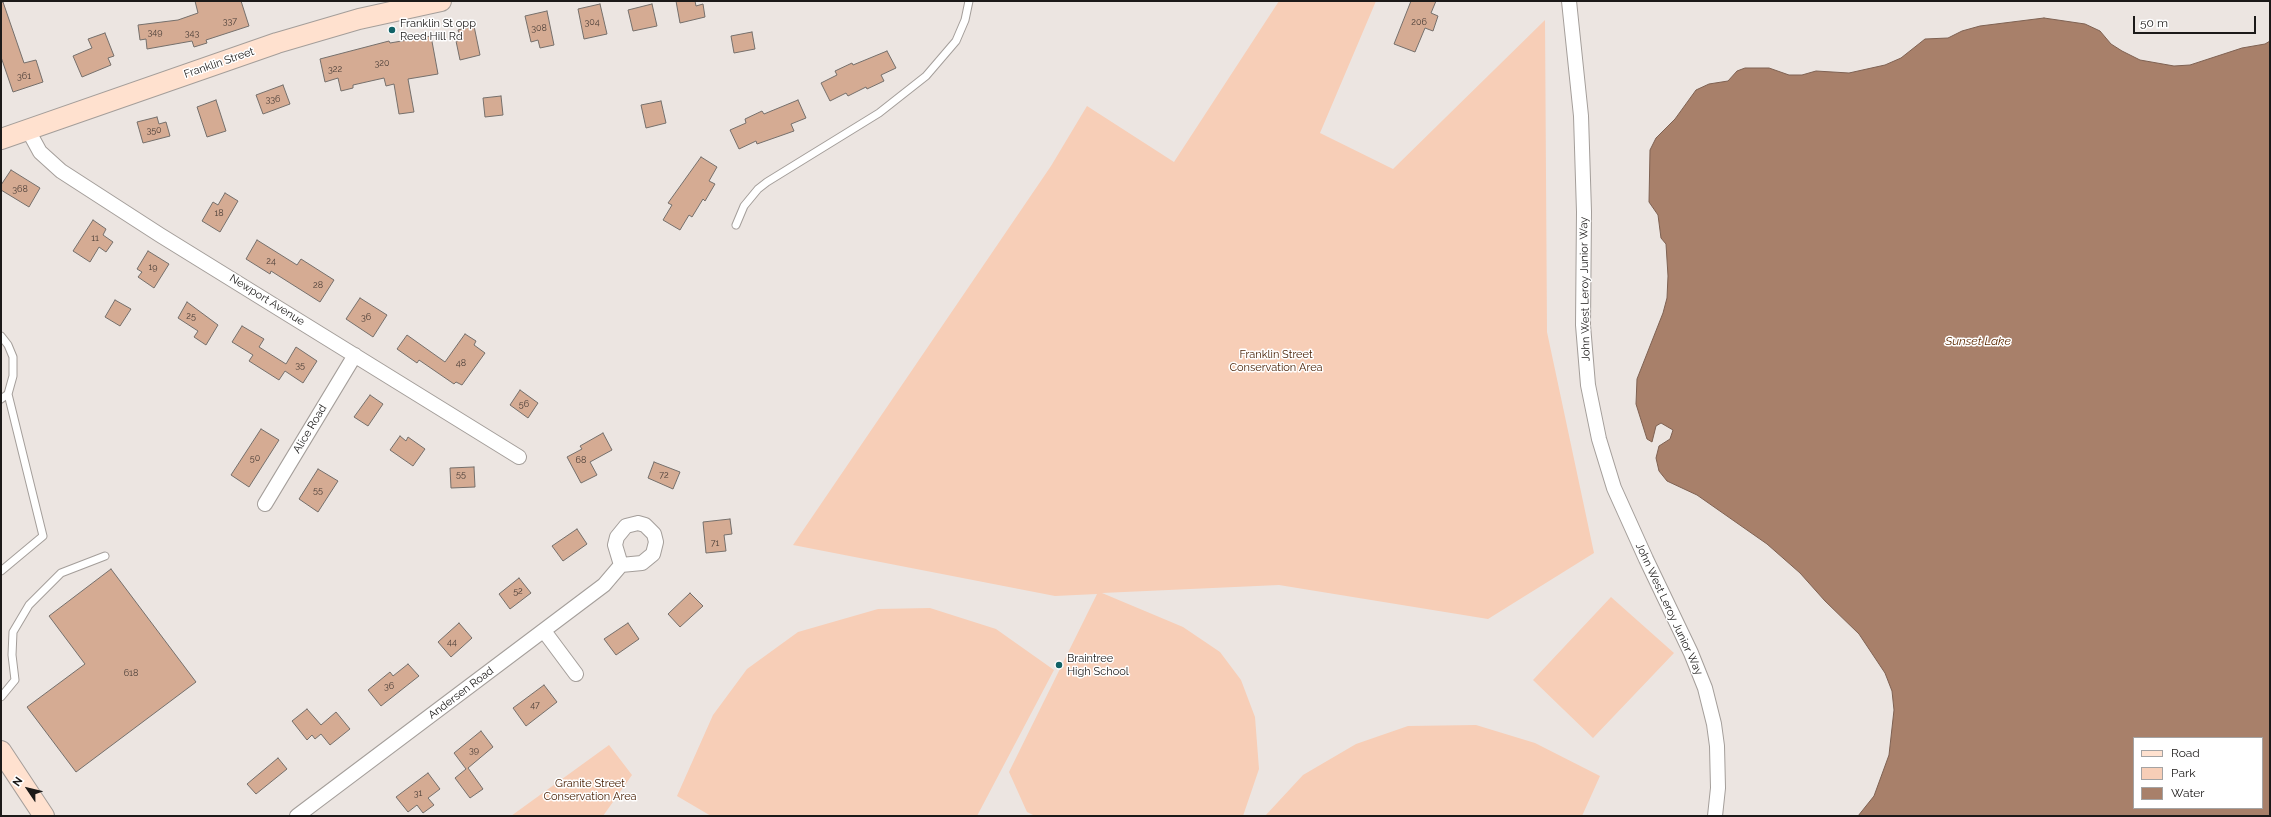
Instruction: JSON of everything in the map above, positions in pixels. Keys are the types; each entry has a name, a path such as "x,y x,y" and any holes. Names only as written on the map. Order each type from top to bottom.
{"main road":[{"name":"Franklin Street","path":"1,139 264,47 406,5 441,1"},
{"path":"1,750 44,816"}],"street":[{"name":"John West Leroy Junior Way","path":"1569,1 1581,116 1584,212 1583,325 1588,385 1600,445 1614,488 1646,559 1691,652 1707,694 1717,746 1718,788 1716,816"},
{"name":"Newport Avenue","path":"28,130 40,152 61,171 143,225 355,355 406,389 520,457"},
{"name":"Alice Road","path":"265,504 355,355"},
{"name":"Andersen Road","path":"297,816 604,585 620,565"},
{"path":"544,631 576,674"}],"lane":[{"path":"736,225 744,206 762,186 879,113 926,76 956,41 965,20 969,1"},
{"path":"1,336 13,357 13,376 8,394 43,536 1,571"},
{"path":"1,399 8,394"},
{"path":"1,697 15,680 12,655 13,632 29,605 61,574 105,556"}],"green space":[{"name":"Franklin Street Conservation Area","path":"1279,1 1376,1 1320,133 1393,169 1545,20 1547,332 1594,553 1488,619 1279,585 1102,593 1183,627 1220,652 1241,680 1255,717 1259,769 1243,816 1035,816 1027,812 1009,772 1097,594 1055,596 793,545 1051,166 1087,106 1174,162"},
{"path":"1611,597 1674,653 1593,738 1533,680"},
{"path":"930,608 996,629 1054,670 977,816 711,816 677,796 713,715 747,669 798,632 878,609"},
{"path":"1476,725 1535,743 1600,776 1582,816 1265,816 1303,775 1356,744 1408,726"},
{"name":"Granite Street Conservation Area","path":"609,745 632,775 603,816 511,816"}],"water":[{"name":"Sunset Lake","path":"2044,18 2085,24 2100,31 2111,44 2140,60 2174,66 2190,65 2242,48 2265,44 2270,41 2270,816 1858,816 1874,796 1889,755 1894,710 1892,691 1885,673 1859,634 1825,601 1800,573 1767,544 1697,495 1667,481 1659,471 1656,458 1659,446 1670,439 1673,430 1661,423 1656,426 1652,442 1647,439 1636,404 1637,379 1663,313 1667,298 1668,276 1666,244 1661,238 1658,215 1649,202 1650,150 1656,138 1675,119 1696,90 1709,84 1728,81 1737,71 1745,68 1769,68 1789,75 1802,75 1816,71 1849,73 1885,65 1901,58 1925,39 1948,38 1962,31 1980,26"}],"building":[{"path":"195,1 241,1 249,26 206,40 207,43 194,47 192,41 147,49 146,39 140,40 138,25 178,20 198,13"},
{"path":"676,1 695,1 696,6 703,4 705,17 680,23"},
{"path":"1411,1 1436,1 1431,13 1438,16 1433,31 1425,28 1415,52 1394,44"},
{"path":"3,2 24,63 36,60 43,82 13,92 1,57 1,3"},
{"path":"600,4 607,34 584,39 578,9"},
{"path":"652,4 657,26 633,31 628,10"},
{"path":"547,11 554,45 540,48 538,40 531,42 525,16"},
{"path":"474,26 480,55 460,60 456,41 461,40 458,30"},
{"path":"752,32 755,49 734,53 731,36"},
{"path":"105,33 114,56 108,58 111,65 82,77 73,56 92,48 88,39"},
{"path":"431,36 438,74 408,79 414,112 399,114 394,84 386,86 384,78 353,85 353,88 341,91 338,78 325,82 320,59 389,41 390,43"},
{"path":"887,51 896,68 881,75 884,81 867,89 866,87 848,96 846,93 830,101 821,83 837,75 835,71 852,63 853,65"},
{"path":"283,85 290,104 263,114 256,95"},
{"path":"501,96 503,115 485,117 483,98"},
{"path":"216,100 226,131 207,137 197,107"},
{"path":"798,100 806,118 791,124 794,131 757,144 756,141 739,149 730,130 746,123 745,119 762,111 764,114"},
{"path":"661,101 666,123 646,128 641,105"},
{"path":"157,117 159,124 166,122 170,136 143,143 137,122"},
{"path":"701,157 717,167 709,181 715,184 705,201 703,199 692,217 689,215 680,230 663,220 672,205 668,203"},
{"path":"11,170 40,188 29,207 1,190 1,185"},
{"path":"225,193 238,201 220,232 202,221 213,202 218,205"},
{"path":"93,220 106,229 103,235 113,242 106,252 99,247 90,262 73,251"},
{"path":"257,240 297,265 301,259 334,280 320,302 271,271 270,274 246,259"},
{"path":"148,251 169,264 154,288 138,277 142,272 137,269"},
{"path":"360,298 387,315 373,337 346,319"},
{"path":"115,300 131,309 120,326 105,317"},
{"path":"187,302 218,325 206,345 194,337 198,331 178,318"},
{"path":"242,326 264,339 259,347 286,364 296,347 317,361 303,383 285,371 279,380 249,361 253,355 232,342"},
{"path":"465,334 476,341 474,345 485,353 462,385 456,382 454,384 419,360 417,363 397,349 407,335 445,362"},
{"path":"520,390 538,403 528,418 510,405"},
{"path":"370,395 383,404 368,426 354,417"},
{"path":"261,429 279,440 249,487 231,475"},
{"path":"603,433 612,450 590,462 597,475 581,483 567,457 582,449 580,446"},
{"path":"400,436 406,441 408,437 425,449 413,466 390,450"},
{"path":"654,462 680,472 673,489 648,478"},
{"path":"474,467 475,487 451,488 450,468"},
{"path":"318,469 338,481 318,512 299,499"},
{"path":"730,519 732,534 724,535 726,551 706,553 703,522"},
{"path":"577,529 587,544 563,561 552,546"},
{"path":"111,569 196,682 76,772 27,707 85,664 49,616"},
{"path":"519,578 531,593 510,609 499,594"},
{"path":"690,593 703,606 680,627 668,614"},
{"path":"459,623 472,638 451,657 438,642"},
{"path":"628,623 639,639 616,655 604,639"},
{"path":"408,664 419,676 381,706 368,690 390,672 393,676"},
{"path":"544,685 557,702 526,726 513,708"},
{"path":"307,709 321,725 336,712 350,729 330,745 321,734 315,739 312,735 307,740 292,721"},
{"path":"481,731 493,747 468,768 483,789 470,798 455,778 466,769 454,753"},
{"path":"278,758 287,769 256,794 247,784"},
{"path":"428,773 440,789 428,798 434,805 423,813 417,805 408,812 396,797"}],"place":[{"name":"Franklin St opp Reed Hill Rd","path":"392,30"},
{"name":"Braintree High School","path":"1059,665"}]}
